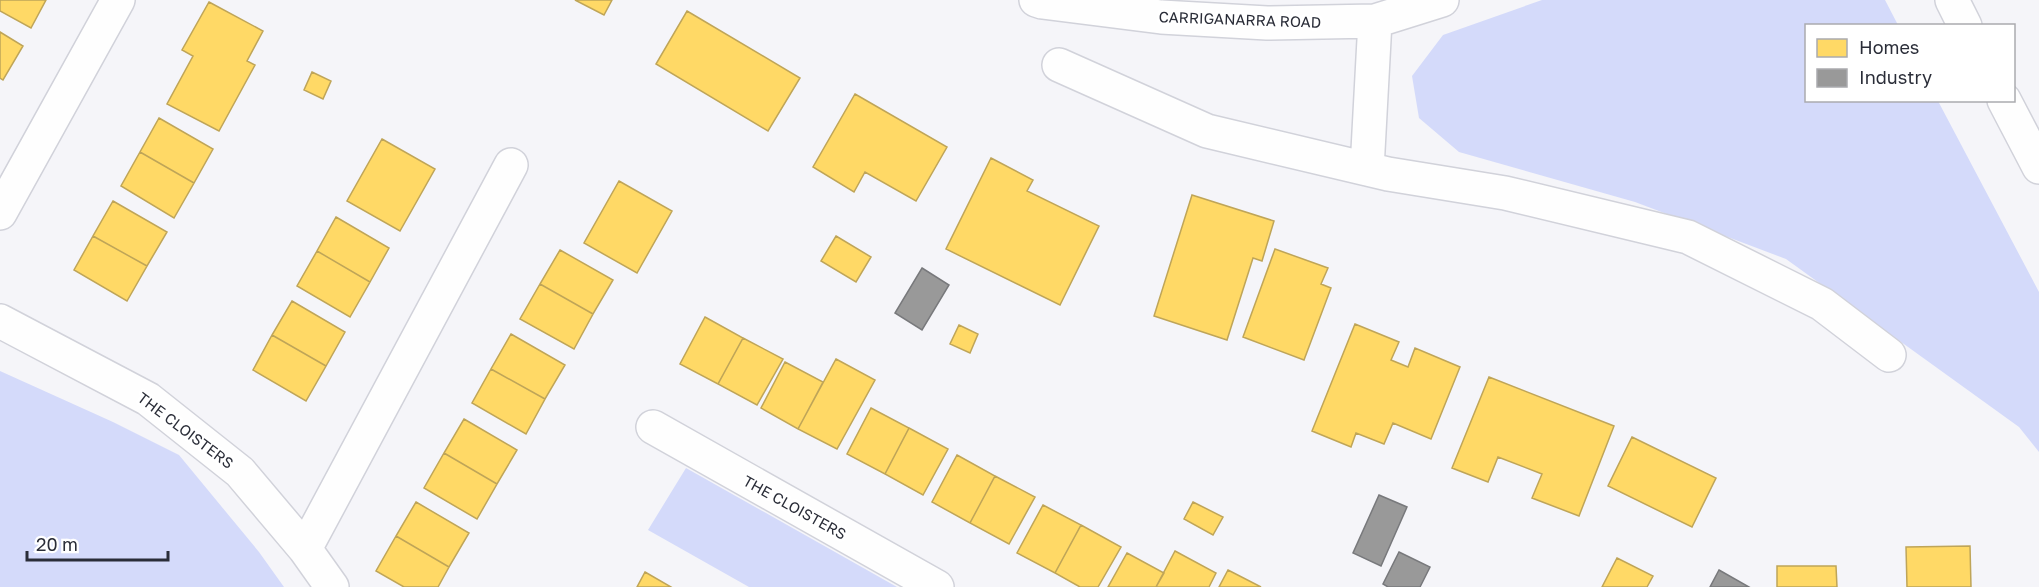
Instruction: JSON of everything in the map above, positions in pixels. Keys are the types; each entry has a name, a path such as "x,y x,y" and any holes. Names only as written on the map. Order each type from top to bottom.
{"street":[{"path":"0,213 118,0"},
{"name":"CARRIGANARRA ROAD","path":"1036,0 1161,17 1267,22 1375,21 1442,0"},
{"path":"1952,0 1964,24"},
{"path":"1367,169 1375,21"},
{"path":"1059,65 1207,131 1367,169 1505,193 1688,237 1822,304 1889,355"},
{"path":"2005,102 2039,167"},
{"path":"305,549 511,165"},
{"name":"THE CLOISTERS","path":"0,321 148,399 240,472 305,549 332,587"},
{"name":"THE CLOISTERS","path":"653,427 937,587"}],"shaded area":[{"path":"1542,0 1885,0 1897,24 1805,24 1805,102 1939,102 2039,292 2039,452 2019,427 1786,259 1635,202 1459,152 1419,118 1412,76 1443,35"},
{"path":"0,371 113,422 179,455 259,552 284,587 0,587"},
{"path":"686,468 897,587 749,587 648,530"}],"building: Homes":[{"path":"0,0 46,0 31,28 0,11"},
{"path":"575,0 612,0 604,15"},
{"path":"209,2 263,31 247,61 255,65 219,131 167,104 193,56 182,50"},
{"path":"687,11 800,78 768,131 656,64"},
{"path":"0,32 23,46 3,80 0,78"},
{"path":"312,72 331,81 323,99 304,90"},
{"path":"855,94 947,147 916,201 865,172 854,192 813,167"},
{"path":"159,118 213,149 194,183 140,152"},
{"path":"382,139 435,169 400,231 347,201"},
{"path":"140,152 194,183 174,218 121,186"},
{"path":"991,158 1033,180 1027,191 1099,226 1060,305 946,249"},
{"path":"619,181 672,211 637,273 584,243"},
{"path":"1192,195 1274,221 1262,261 1253,258 1227,340 1154,316"},
{"path":"113,201 167,232 147,266 93,236"},
{"path":"336,217 389,248 370,282 317,251"},
{"path":"93,236 147,266 127,301 74,270"},
{"path":"836,236 871,257 856,282 821,261"},
{"path":"1275,249 1328,268 1321,284 1331,288 1304,360 1243,337"},
{"path":"560,250 613,280 593,314 540,284"},
{"path":"317,251 370,282 350,317 297,286"},
{"path":"540,284 593,314 574,349 520,319"},
{"path":"292,301 345,332 326,366 272,335"},
{"path":"705,317 743,338 718,384 680,364"},
{"path":"1355,324 1399,342 1391,360 1408,367 1415,348 1460,367 1431,439 1393,423 1384,444 1356,433 1351,447 1312,431"},
{"path":"959,325 978,334 970,353 950,344"},
{"path":"511,334 565,365 545,399 491,369"},
{"path":"272,335 326,366 306,401 253,370"},
{"path":"743,338 783,359 757,405 718,384"},
{"path":"836,359 875,380 837,449 798,429"},
{"path":"785,362 823,382 798,429 761,408"},
{"path":"491,369 545,399 526,434 472,403"},
{"path":"1489,377 1614,426 1579,516 1532,498 1542,474 1498,457 1488,482 1452,468"},
{"path":"871,408 909,428 885,474 847,454"},
{"path":"464,419 517,450 497,484 444,453"},
{"path":"909,428 948,449 923,495 885,474"},
{"path":"1632,437 1716,478 1692,527 1608,486"},
{"path":"444,453 497,484 477,519 424,488"},
{"path":"957,455 995,476 970,523 932,502"},
{"path":"995,476 1035,497 1009,544 970,523"},
{"path":"416,502 469,533 449,567 396,536"},
{"path":"1193,502 1223,517 1213,535 1184,519"},
{"path":"1043,505 1081,525 1055,573 1017,553"},
{"path":"1081,525 1121,547 1098,587 1080,587 1055,573"},
{"path":"396,536 449,567 438,587 404,587 376,571"},
{"path":"1970,546 1971,587 1907,587 1906,547"},
{"path":"1175,551 1216,573 1209,587 1156,587"},
{"path":"1127,553 1164,573 1156,587 1108,587"},
{"path":"1617,558 1653,576 1647,587 1602,587"},
{"path":"1777,566 1836,566 1837,587 1777,587"},
{"path":"1228,570 1261,587 1219,587"},
{"path":"645,572 671,587 637,587"}],"building: Industry":[{"path":"922,268 949,285 922,330 895,313"},
{"path":"1379,495 1407,507 1381,566 1353,553"},
{"path":"1399,552 1430,567 1420,587 1388,587 1383,584"},
{"path":"1719,570 1749,587 1710,587"}]}
